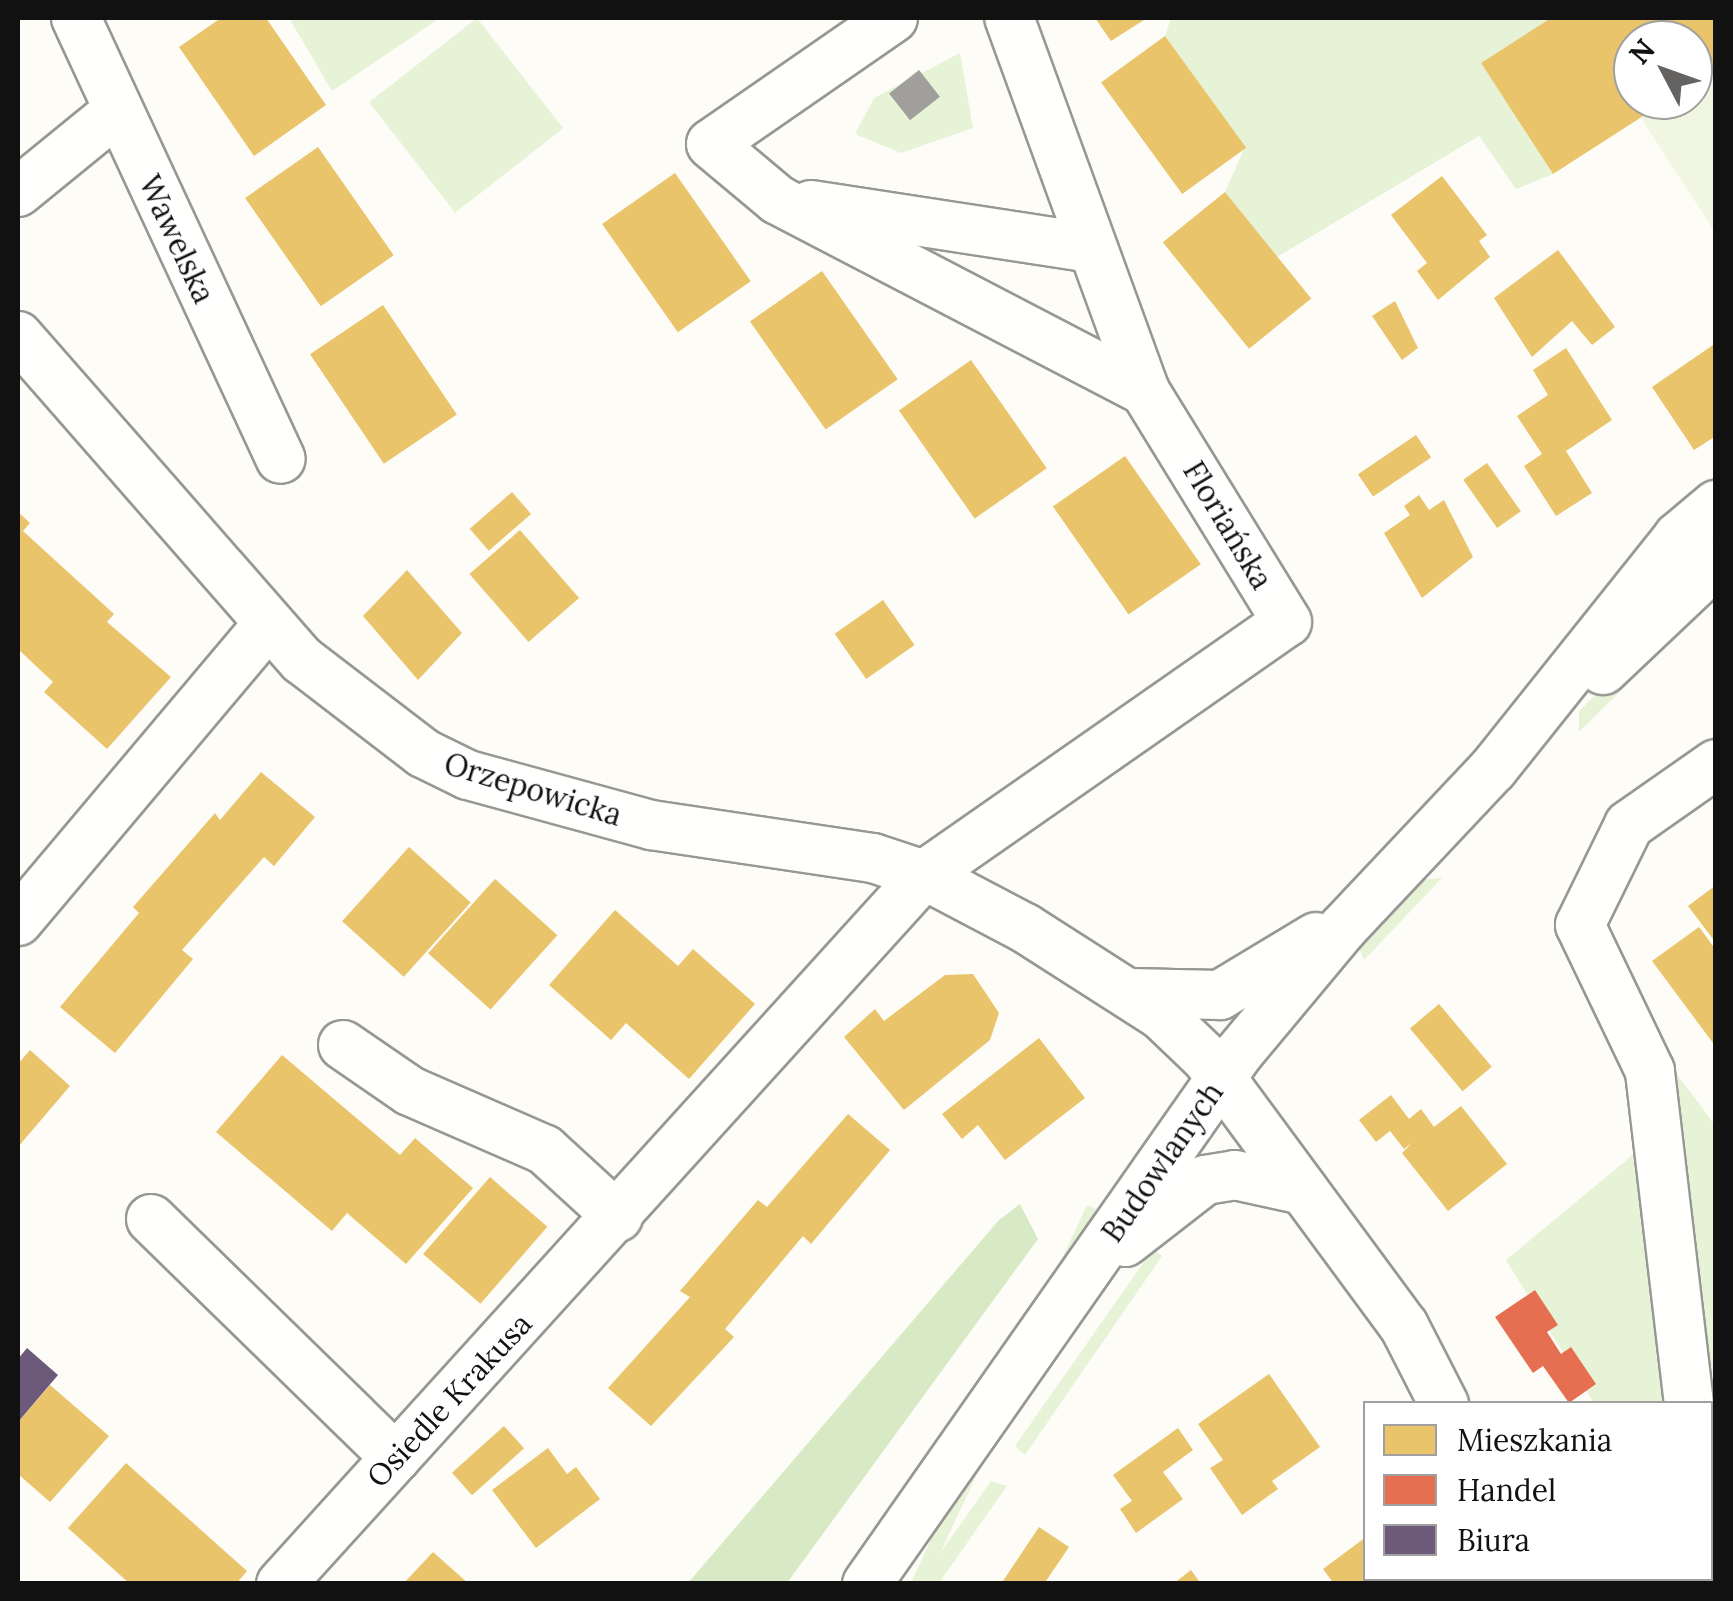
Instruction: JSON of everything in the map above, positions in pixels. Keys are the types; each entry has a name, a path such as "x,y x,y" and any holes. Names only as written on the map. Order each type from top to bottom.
{"street":[{"name":"Wawelska","path":"76,18 116,112 282,459"},
{"path":"893,18 711,144 778,200 1145,390"},
{"name":"Floriańska","path":"924,875 1286,622 1145,390 1008,18"},
{"path":"18,192 116,112"},
{"path":"778,200 1092,248"},
{"name":"Orzepowicka","path":"18,336 268,624 391,733 468,774 651,825 873,858 924,875 1130,992 1182,1033 1221,1079 1404,1326 1442,1401"},
{"name":"Budowlanych","path":"867,1584 1221,1079 1360,908 1492,769 1678,537 1716,505"},
{"name":"Budowlanych","path":"1492,769 1557,718 1716,563"},
{"path":"18,921 268,624"},
{"path":"1689,1401 1650,1071 1580,925 1629,825 1716,764"},
{"name":"Osiedle Krakusa","path":"281,1584 618,1217 924,875"},
{"name":"Orzepowicka","path":"1130,992 1220,994 1360,908"},
{"path":"343,1045 410,1091 545,1150 618,1217"},
{"path":"1079,1279 1205,1180 1236,1176 1303,1190"},
{"path":"152,1219 396,1458"}],"green space":[{"path":"289,18 440,18 332,91"},
{"path":"477,18 563,128 455,213 369,102"},
{"path":"1171,18 1551,18 1481,63 1553,174 1516,189 1479,136 1277,257 1225,192 1245,147 1165,36"},
{"path":"960,53 973,128 901,153 855,134 874,98"},
{"path":"1713,70 1715,232 1642,120 1713,120"},
{"path":"1715,578 1715,598 1579,732 1579,711"},
{"path":"1442,878 1364,960 1358,946 1419,880"},
{"path":"1661,1053 1715,1125 1710,1401"},
{"path":"1646,1144 1672,1401 1593,1401 1506,1260"},
{"path":"1020,1204 1038,1239 787,1583 688,1583 999,1220"},
{"path":"1087,1205 1100,1211 926,1584 910,1584"},
{"path":"1153,1249 1162,1256 1025,1455 1015,1446"},
{"path":"991,1481 1007,1486 939,1583 919,1583"}],"building: Mieszkania":[{"path":"221,18 266,18 326,105 254,156 179,47"},
{"path":"1095,18 1147,18 1111,41"},
{"path":"1551,18 1716,18 1713,71 1713,20 1613,20 1613,120 1637,120 1553,174 1481,63"},
{"path":"1165,36 1246,148 1182,194 1101,82"},
{"path":"318,147 394,255 321,306 245,198"},
{"path":"675,173 751,281 678,332 602,224"},
{"path":"1442,176 1487,235 1479,241 1490,257 1438,300 1417,271 1427,263 1391,215"},
{"path":"1225,192 1311,298 1249,349 1163,242"},
{"path":"1558,250 1615,327 1592,345 1572,321 1532,357 1494,298"},
{"path":"822,271 898,379 826,430 750,321"},
{"path":"1395,301 1418,348 1402,360 1372,316"},
{"path":"383,305 457,414 384,464 310,354"},
{"path":"1716,343 1716,436 1694,450 1652,387"},
{"path":"1566,348 1612,420 1566,451 1592,493 1556,516 1524,466 1542,454 1517,416 1548,395 1533,370"},
{"path":"971,360 1047,468 975,519 899,410"},
{"path":"1416,435 1431,457 1373,497 1358,474"},
{"path":"1125,456 1201,564 1129,615 1053,506"},
{"path":"1487,463 1521,511 1497,528 1463,480"},
{"path":"512,492 531,514 489,551 470,529"},
{"path":"1419,495 1429,510 1444,500 1473,557 1422,598 1384,533 1410,515 1404,506"},
{"path":"18,512 30,523 23,531 114,614 107,622 171,677 107,749 44,692 53,682 18,649"},
{"path":"520,530 579,598 528,642 469,574"},
{"path":"407,570 462,633 418,680 363,616"},
{"path":"883,600 915,645 866,679 835,634"},
{"path":"261,772 315,817 274,866 264,857 182,950 193,959 115,1053 60,1007 139,913 133,907 215,813 220,820"},
{"path":"409,847 471,903 404,977 342,921"},
{"path":"495,879 557,935 491,1010 428,953"},
{"path":"1716,885 1716,943 1688,906"},
{"path":"615,910 678,966 693,949 755,1004 689,1079 626,1023 611,1040 549,985"},
{"path":"1699,927 1716,950 1716,1047 1652,961"},
{"path":"973,974 999,1013 990,1040 904,1110 844,1037 875,1009 884,1021 945,975"},
{"path":"1439,1004 1492,1067 1463,1091 1410,1028"},
{"path":"1039,1038 1085,1098 1005,1160 978,1125 962,1139 942,1114"},
{"path":"30,1050 70,1086 18,1147 18,1064"},
{"path":"282,1055 400,1155 415,1138 473,1188 406,1264 347,1213 332,1231 216,1132"},
{"path":"1391,1095 1409,1119 1421,1109 1434,1127 1461,1106 1507,1164 1448,1211 1402,1153 1412,1143 1404,1149 1390,1131 1376,1142 1359,1120"},
{"path":"848,1114 890,1150 811,1244 803,1236 725,1329 734,1337 651,1426 608,1388 690,1297 680,1291 758,1200 767,1207"},
{"path":"490,1177 547,1227 480,1304 423,1254"},
{"path":"1269,1374 1320,1447 1272,1481 1278,1489 1242,1515 1210,1468 1223,1460 1198,1424"},
{"path":"50,1385 109,1436 50,1502 18,1474 18,1422"},
{"path":"504,1426 524,1448 472,1495 452,1473"},
{"path":"1178,1428 1193,1450 1163,1472 1183,1499 1136,1533 1120,1509 1132,1501 1113,1475"},
{"path":"548,1448 567,1474 576,1467 600,1499 536,1548 492,1490"},
{"path":"126,1463 247,1571 236,1584 130,1584 68,1528"},
{"path":"1039,1527 1069,1547 1044,1584 1001,1584"},
{"path":"1363,1539 1363,1581 1420,1584 1334,1584 1323,1569"},
{"path":"433,1552 469,1584 403,1584"},
{"path":"1191,1570 1201,1584 1173,1584"}],"building: Handel":[{"path":"1535,1290 1558,1325 1547,1332 1561,1354 1571,1347 1596,1384 1568,1401 1543,1366 1533,1373 1495,1317"}],"building: Biura":[{"path":"27,1348 58,1375 18,1422 18,1359"}],"building: Inne":[{"path":"919,70 940,97 910,120 889,93"}]}
